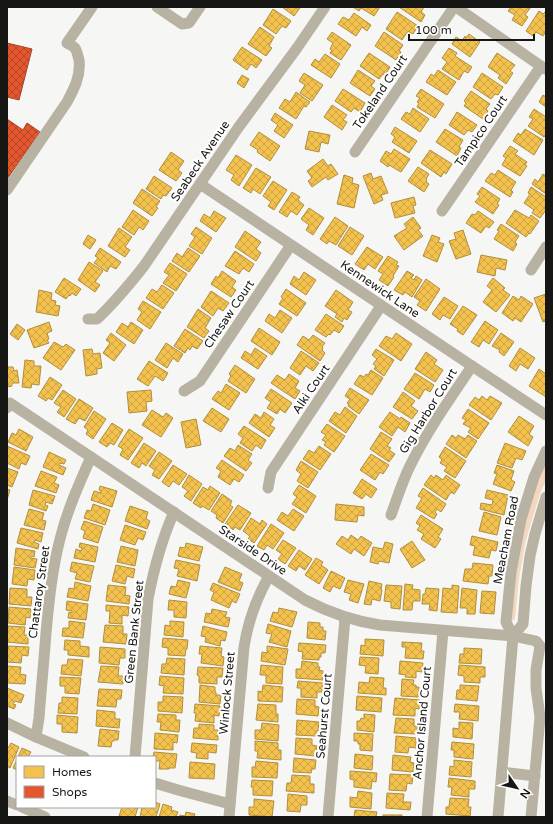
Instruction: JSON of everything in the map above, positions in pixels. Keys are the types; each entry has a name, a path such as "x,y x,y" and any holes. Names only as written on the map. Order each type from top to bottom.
{"street":[{"path":"7,190 66,102 73,89 78,77 78,55 75,49 67,42 92,7"},
{"path":"157,7 182,24 189,23 200,7"},
{"name":"Seabeck Avenue","path":"88,319 97,319 110,307 144,266 238,128 297,48 325,7"},
{"path":"455,7 543,68"},
{"name":"Tokeland Court","path":"355,152 455,7"},
{"name":"Tampico Court","path":"442,211 543,68"},
{"name":"Kennewick Lane","path":"200,184 546,415"},
{"name":"Chesaw Court","path":"184,391 200,381 291,245"},
{"path":"531,270 546,247"},
{"name":"Alki Court","path":"268,488 271,472 381,306"},
{"name":"Gig Harbor Court","path":"391,515 409,467 422,443 472,366"},
{"name":"Starside Drive","path":"9,406 91,457 305,600 322,609 345,618 364,623 513,636 536,641 540,646 536,670 536,688 540,717 531,817"},
{"name":"Meacham Road","path":"498,817 513,636 506,622 511,572 524,508 534,477 546,452"},
{"name":"Chattaroy Street","path":"36,737 54,565 67,513 91,457"},
{"name":"Meacham Road","path":"513,636 523,624 530,556 541,527 546,496"},
{"name":"Green Bank Street","path":"135,756 148,599 159,550 174,512"},
{"name":"Winlock Street","path":"229,817 246,631 259,593 269,576"},
{"name":"Seahurst Court","path":"328,817 345,618"},
{"name":"Anchor Island Court","path":"427,817 443,631"},
{"path":"7,723 82,756"},
{"path":"502,772 535,776"},
{"path":"156,782 230,804"},
{"path":"24,808 45,817"}],"shaded area":[{"path":"546,459 546,480 540,494 526,540 519,578 515,619 512,621 511,607 519,544 530,499"}],"building: Homes":[{"path":"282,7 299,7 300,8 294,16"},
{"path":"353,7 380,7 374,16 361,8 359,11"},
{"path":"399,7 424,7 421,12 425,15 421,22"},
{"path":"511,7 531,7 525,15 528,17 522,26 512,20 515,15 508,11"},
{"path":"273,9 291,21 286,28 282,26 276,34 263,25"},
{"path":"539,11 543,14 545,12 546,13 546,31 543,36 536,32 533,36 526,31"},
{"path":"397,12 418,26 413,34 408,31 402,40 386,29"},
{"path":"354,13 371,25 367,31 362,27 356,36 338,24 343,17 349,20"},
{"path":"260,27 274,37 269,46 272,48 266,56 248,44"},
{"path":"332,32 351,45 341,60 330,53 333,43 327,39"},
{"path":"384,32 403,45 396,60 375,46"},
{"path":"469,34 480,42 470,57 452,44 456,37 462,41 465,36 466,38"},
{"path":"242,47 262,60 256,68 251,64 247,70 233,60"},
{"path":"449,48 457,53 455,56 472,67 468,73 464,71 459,80 442,69 447,62 442,58"},
{"path":"369,53 390,67 385,75 383,74 379,79 360,66"},
{"path":"497,53 515,65 510,71 513,73 506,84 498,78 500,75 488,67"},
{"path":"325,54 340,64 331,78 311,65 315,59 319,62"},
{"path":"358,70 375,81 371,86 375,89 370,96 350,83"},
{"path":"438,70 456,82 447,95 426,82 431,74 434,76"},
{"path":"304,73 323,85 312,101 300,93 305,85 299,81"},
{"path":"482,73 503,87 498,95 495,94 491,99 473,87"},
{"path":"242,75 249,79 244,88 237,83"},
{"path":"343,89 365,103 360,112 354,108 351,112 335,101"},
{"path":"421,89 444,104 435,118 417,107 419,103 417,102 420,98 416,96"},
{"path":"471,91 490,104 486,109 488,111 483,119 464,106 466,103 464,101"},
{"path":"296,92 310,102 306,107 304,106 296,119 279,108 285,99 290,102"},
{"path":"543,95 546,97 546,107 539,102"},
{"path":"332,105 347,115 343,120 347,122 342,130 324,117"},
{"path":"413,108 429,119 420,132 401,119 406,112 410,114"},
{"path":"534,109 546,117 546,134 544,137 528,126 533,119 529,117"},
{"path":"457,112 477,125 472,132 468,130 464,135 449,125"},
{"path":"275,113 293,125 284,138 274,131 278,125 271,120"},
{"path":"395,127 417,141 409,153 392,142 395,137 391,134"},
{"path":"445,129 463,140 459,147 461,148 457,156 436,142"},
{"path":"525,129 543,140 534,155 513,141 518,133 521,135"},
{"path":"309,131 330,135 328,144 321,142 319,152 305,149"},
{"path":"259,132 280,146 270,161 250,145"},
{"path":"510,146 518,151 515,154 527,162 525,165 527,166 520,176 502,165 506,158 503,156"},
{"path":"394,149 410,159 401,172 389,165 388,167 380,161 386,151 391,154"},
{"path":"430,150 452,164 446,174 444,172 441,177 421,163"},
{"path":"171,152 184,161 178,170 182,173 176,181 159,170"},
{"path":"236,155 252,165 239,186 231,180 234,175 226,170"},
{"path":"323,159 328,166 331,164 338,174 328,180 326,177 312,187 308,181 312,178 307,171"},
{"path":"418,167 429,174 426,182 429,184 424,192 408,181"},
{"path":"256,168 271,177 260,194 253,189 251,193 243,188"},
{"path":"498,170 516,182 511,190 513,192 510,197 485,181 491,173 495,175"},
{"path":"371,173 373,179 381,176 388,193 381,195 383,200 374,204 363,176"},
{"path":"543,174 546,176 546,194 532,184 535,179 538,182"},
{"path":"344,175 353,178 352,183 359,185 354,208 337,204"},
{"path":"154,176 172,188 166,196 163,195 161,199 146,189"},
{"path":"273,181 287,190 274,210 268,206 271,202 263,196"},
{"path":"482,187 500,199 497,204 499,205 493,214 475,202 480,196 477,194"},
{"path":"531,187 546,197 546,210 540,218 532,213 534,210 524,203 530,194 528,193"},
{"path":"142,189 160,201 156,207 158,208 152,216 133,203"},
{"path":"292,192 300,197 298,200 304,205 297,215 291,211 287,217 279,212"},
{"path":"414,197 416,205 413,206 415,213 395,218 391,203"},
{"path":"309,208 324,218 313,235 306,230 309,225 301,219"},
{"path":"133,210 149,221 143,230 139,227 134,235 122,227"},
{"path":"515,210 529,218 531,215 539,221 530,234 529,233 526,237 506,223"},
{"path":"214,211 226,218 216,232 200,221 204,214 210,218"},
{"path":"478,211 494,222 489,228 486,226 481,233 466,223 472,214 475,215"},
{"path":"335,217 348,226 336,245 329,241 327,244 320,239"},
{"path":"413,217 421,228 418,230 423,236 404,250 394,236 407,228 404,224"},
{"path":"501,224 519,236 515,242 517,244 513,251 494,239"},
{"path":"196,227 212,238 202,254 189,246 195,237 191,234"},
{"path":"350,227 364,236 352,255 338,246"},
{"path":"119,228 132,237 125,247 130,250 125,257 108,246"},
{"path":"463,230 471,254 456,259 449,241 456,239 454,233"},
{"path":"245,231 261,242 256,249 261,253 256,261 235,247"},
{"path":"88,235 96,240 90,249 83,244"},
{"path":"432,235 440,238 438,242 444,244 437,262 423,256"},
{"path":"367,247 383,257 375,269 368,264 364,270 355,264"},
{"path":"100,248 121,262 116,269 110,266 107,272 94,263 98,258 95,256"},
{"path":"188,248 200,256 189,272 172,261 177,253 182,257"},
{"path":"235,251 254,264 249,272 243,268 239,274 225,266"},
{"path":"481,255 507,260 505,270 496,268 495,276 477,272"},
{"path":"388,256 398,262 396,265 399,266 388,286 379,280 383,274 378,271"},
{"path":"89,262 103,271 95,282 100,285 95,292 78,280"},
{"path":"170,263 187,274 176,291 163,283 169,275 164,272"},
{"path":"222,271 236,281 232,287 236,290 231,297 211,284 216,276 218,278"},
{"path":"407,271 414,275 411,278 414,280 416,276 422,280 412,297 405,292 403,295 394,290"},
{"path":"304,272 316,280 306,295 290,284 294,276 299,280"},
{"path":"64,278 81,289 76,296 72,293 66,299 55,292"},
{"path":"493,278 505,288 503,290 510,295 496,312 483,302 492,290 487,286"},
{"path":"426,279 440,289 426,311 417,305 420,301 414,297"},
{"path":"162,285 174,293 163,309 146,298 152,289 157,292"},
{"path":"286,289 306,303 297,316 279,304"},
{"path":"39,290 52,293 51,300 56,301 55,305 60,306 58,316 36,312"},
{"path":"336,290 353,302 348,310 352,312 347,320 344,318 342,322 335,317 337,314 325,306"},
{"path":"211,291 229,303 223,311 218,308 213,316 201,307"},
{"path":"546,294 546,321 543,322 534,298"},
{"path":"513,296 519,300 521,296 533,304 521,322 515,318 513,321 502,313"},
{"path":"444,297 458,306 450,319 443,315 440,320 432,314"},
{"path":"143,301 161,312 150,329 137,320 142,312 138,309"},
{"path":"463,306 477,315 463,335 457,331 458,329 450,324"},
{"path":"198,309 211,318 205,328 209,331 204,338 187,327"},
{"path":"280,310 292,318 282,333 265,321 269,314 275,318"},
{"path":"326,314 344,326 339,333 334,330 326,337 315,330"},
{"path":"485,321 498,330 489,344 483,340 479,347 471,342"},
{"path":"49,322 52,331 47,333 49,339 47,340 49,343 34,348 27,330"},
{"path":"131,322 143,330 134,344 116,332 122,323 128,327"},
{"path":"17,324 25,330 18,340 10,334"},
{"path":"259,328 280,342 272,355 251,341"},
{"path":"185,329 203,341 197,349 192,346 190,350 188,348 185,353 174,346"},
{"path":"111,333 126,345 114,361 103,353 110,343 106,340"},
{"path":"396,333 412,344 401,361 379,346 386,336 392,339"},
{"path":"501,333 514,342 504,356 499,352 500,350 492,346"},
{"path":"313,335 325,343 322,350 325,353 320,361 297,345 303,336 309,340"},
{"path":"54,342 63,347 66,344 75,350 61,370 43,358"},
{"path":"166,343 183,354 178,362 173,358 167,368 155,360"},
{"path":"255,348 267,356 258,369 241,358 245,351 251,355"},
{"path":"520,348 535,358 528,369 520,364 516,371 509,366"},
{"path":"92,349 93,354 100,353 102,368 97,369 97,374 86,376 83,350"},
{"path":"376,349 394,360 384,376 374,369 376,366 373,364 377,359 372,355"},
{"path":"301,351 319,363 313,371 306,366 300,375 290,368"},
{"path":"426,352 437,360 434,364 443,370 435,382 415,369"},
{"path":"25,360 34,361 34,366 41,366 39,385 32,384 31,388 22,387"},
{"path":"149,361 168,373 163,381 155,376 148,386 137,379"},
{"path":"235,365 255,379 246,393 228,381 231,376 229,374"},
{"path":"7,367 13,367 14,371 17,370 19,383 12,383 12,386 7,387"},
{"path":"539,369 546,374 546,397 529,386"},
{"path":"371,370 383,378 372,395 354,384 360,375 364,377 366,374 368,375"},
{"path":"415,373 434,385 430,392 425,389 419,399 404,389"},
{"path":"289,374 299,381 295,388 300,391 295,399 271,383 277,375 285,380"},
{"path":"50,377 62,385 52,400 48,398 46,401 38,396"},
{"path":"226,384 240,393 229,410 212,399 218,391 221,393"},
{"path":"350,388 369,400 359,414 348,406 349,404 347,403 350,399 345,396"},
{"path":"271,389 292,403 285,413 280,409 277,414 267,408 271,402 265,398"},
{"path":"63,390 76,399 64,417 57,412 61,407 54,403"},
{"path":"151,390 152,401 146,402 147,411 129,413 127,392"},
{"path":"403,392 415,401 411,406 418,411 412,419 393,407"},
{"path":"482,396 487,400 490,396 502,403 491,420 469,405 475,397 479,400"},
{"path":"79,399 93,408 85,421 79,418 75,424 66,419"},
{"path":"345,407 357,416 346,433 329,421 335,412 340,415"},
{"path":"212,408 229,419 221,432 203,421"},
{"path":"468,409 489,423 478,439 468,432 471,428 463,424 466,420 462,418"},
{"path":"152,410 163,417 166,413 173,418 161,437 142,425"},
{"path":"94,411 106,419 93,439 86,434 88,430 84,427"},
{"path":"264,412 274,419 270,425 275,428 269,437 249,423 255,414 261,418"},
{"path":"390,412 400,419 401,417 410,423 405,432 398,427 392,436 379,427"},
{"path":"519,416 534,426 529,434 533,437 528,446 508,432"},
{"path":"196,419 201,445 186,448 181,422"},
{"path":"112,423 123,430 114,445 110,443 107,447 99,442"},
{"path":"327,424 345,436 334,452 324,445 326,442 322,440 326,435 321,432"},
{"path":"244,426 266,440 261,449 256,445 252,451 240,443 243,438 238,434"},
{"path":"19,429 33,437 26,451 8,442 12,433 16,435"},
{"path":"129,429 143,438 128,460 120,455 123,449 118,446"},
{"path":"381,432 392,439 387,446 391,448 389,450 395,454 389,462 370,449"},
{"path":"452,435 456,438 458,435 465,439 468,435 477,441 466,458 446,444"},
{"path":"144,443 156,451 146,466 142,463 139,468 131,463"},
{"path":"505,443 526,451 522,460 516,458 512,468 497,463"},
{"path":"238,445 252,454 248,460 252,463 246,471 224,456 230,448 235,451"},
{"path":"7,446 30,456 26,465 21,463 19,469 7,463"},
{"path":"319,446 331,454 320,470 303,459 309,450 314,453"},
{"path":"445,447 466,461 455,478 444,471 447,467 440,463 442,460 439,457"},
{"path":"49,452 66,460 64,464 60,463 59,465 66,468 63,475 43,467"},
{"path":"159,452 172,461 159,479 152,475 155,470 149,466"},
{"path":"371,454 389,465 383,474 380,472 375,480 360,470"},
{"path":"222,460 244,475 239,482 234,479 230,485 218,477 221,471 216,468"},
{"path":"301,461 318,472 308,488 297,481 301,474 296,470"},
{"path":"173,465 187,474 179,485 173,481 169,487 162,482"},
{"path":"497,465 514,471 511,480 515,482 511,491 493,484 497,474 494,473"},
{"path":"7,468 18,472 12,487 7,485"},
{"path":"41,471 57,477 54,483 59,485 56,493 35,486"},
{"path":"189,475 202,484 191,501 184,496 188,491 182,487"},
{"path":"431,475 434,478 436,475 443,480 446,475 460,485 454,494 451,492 446,500 424,485"},
{"path":"362,479 377,489 371,498 366,494 362,499 353,493"},
{"path":"299,485 316,496 306,513 292,504 297,497 293,494"},
{"path":"100,486 117,491 112,507 91,500 94,491 101,493 99,490"},
{"path":"210,486 220,493 209,510 202,506 201,508 193,503 203,487 208,490"},
{"path":"423,488 446,504 441,512 437,509 435,512 437,514 434,519 416,508 422,498 418,496"},
{"path":"7,489 10,490 7,500"},
{"path":"33,490 55,496 52,504 46,502 45,505 48,506 46,511 29,505"},
{"path":"487,490 508,495 504,515 480,509 481,503 492,505 493,500 485,498"},
{"path":"222,494 232,501 230,505 233,507 223,523 216,518 217,515 211,511"},
{"path":"93,504 110,510 105,525 84,518 87,510 91,511"},
{"path":"336,504 364,507 364,516 358,515 357,522 335,520"},
{"path":"238,505 251,513 240,530 235,527 233,530 225,524"},
{"path":"130,506 148,512 146,519 150,521 147,529 125,521"},
{"path":"29,509 44,513 42,520 46,521 44,530 24,525"},
{"path":"293,509 304,516 294,531 277,520 282,512 288,516"},
{"path":"484,512 501,517 497,535 479,531"},
{"path":"421,515 443,529 438,537 441,539 435,548 421,539 424,534 417,530 420,526 416,523"},
{"path":"251,518 260,524 262,520 267,524 254,543 248,539 250,536 243,531"},
{"path":"84,521 103,527 98,543 83,538 85,531 81,529"},
{"path":"271,524 284,533 273,549 267,545 264,550 257,546"},
{"path":"125,525 146,532 143,540 138,538 135,545 120,540"},
{"path":"21,528 43,533 41,542 35,540 34,542 39,544 38,549 17,543"},
{"path":"351,535 358,540 361,536 372,543 364,556 354,549 351,554 336,544 342,536 348,540"},
{"path":"472,536 498,542 496,551 491,550 489,558 473,555 475,546 470,545"},
{"path":"283,540 296,548 285,564 278,559 282,554 276,550"},
{"path":"412,541 425,560 412,568 400,549"},
{"path":"385,542 393,544 389,563 379,561 378,564 370,562 373,547 383,549"},
{"path":"80,543 98,547 95,562 74,558 76,549 81,551 82,548 79,547"},
{"path":"186,543 203,547 199,561 178,556 180,547 185,548"},
{"path":"121,546 138,550 135,566 117,562"},
{"path":"16,548 35,551 34,557 31,556 30,558 37,559 35,568 14,565"},
{"path":"299,550 312,559 305,570 299,566 296,571 288,566"},
{"path":"316,558 323,562 321,565 328,570 319,584 305,575"},
{"path":"176,560 200,565 197,581 177,576 179,569 174,568"},
{"path":"72,562 94,566 90,582 75,579 77,573 70,571"},
{"path":"473,563 493,565 492,576 489,576 488,584 463,581 465,569 472,569"},
{"path":"116,565 135,569 133,578 127,576 125,584 112,581"},
{"path":"14,567 35,570 34,580 28,579 27,586 12,584"},
{"path":"225,567 242,574 239,581 243,583 240,591 218,582"},
{"path":"331,571 345,578 340,589 333,586 330,592 323,588"},
{"path":"178,580 190,583 186,598 169,594 171,586 176,587"},
{"path":"348,580 364,584 358,603 349,600 351,594 344,592"},
{"path":"369,581 382,584 380,601 372,599 371,605 364,604"},
{"path":"75,582 91,586 88,601 67,597 69,588 74,589"},
{"path":"213,583 240,594 236,603 232,601 229,608 211,600 214,592 210,590"},
{"path":"405,584 413,585 412,589 420,590 420,601 413,601 412,610 403,610"},
{"path":"108,585 126,587 125,595 130,596 129,604 106,601"},
{"path":"386,585 402,586 400,609 391,608 391,602 384,601"},
{"path":"452,585 459,586 457,613 441,612 443,588 452,589"},
{"path":"10,588 27,589 27,597 32,597 31,606 9,604"},
{"path":"426,588 439,589 437,611 429,610 430,604 422,604 423,594 425,594"},
{"path":"462,588 477,590 475,614 467,614 467,608 460,608"},
{"path":"482,591 496,592 494,614 480,613"},
{"path":"169,600 187,602 186,618 174,617 174,610 168,610"},
{"path":"67,601 88,604 86,620 68,618 69,612 72,613 72,611 66,610"},
{"path":"106,605 129,607 128,616 122,615 122,624 109,623 110,611 106,611"},
{"path":"9,607 31,609 30,618 26,617 25,625 8,623"},
{"path":"279,608 297,612 292,627 270,621 273,612 278,613"},
{"path":"212,609 227,612 225,617 230,618 228,627 204,622 206,613 211,614"},
{"path":"69,621 85,623 83,638 62,636 63,628 69,628"},
{"path":"170,621 184,622 183,637 164,635 165,625 170,626"},
{"path":"308,622 320,623 320,627 323,627 323,631 326,631 325,640 307,638"},
{"path":"268,624 291,631 287,647 269,642 272,634 266,633"},
{"path":"105,625 123,626 123,634 127,634 126,644 103,642"},
{"path":"8,626 25,627 24,635 28,635 28,644 7,642"},
{"path":"203,626 227,632 225,641 221,640 220,646 205,642 206,637 201,636"},
{"path":"163,638 188,640 185,656 168,655 168,648 162,647"},
{"path":"365,639 384,640 383,656 360,654 361,645 365,646"},
{"path":"65,640 80,641 80,646 89,647 89,657 68,655 68,650 64,650"},
{"path":"402,642 422,643 421,651 424,651 423,659 405,658 406,647 402,647"},
{"path":"299,643 326,645 325,653 321,653 319,660 302,659 303,652 298,651"},
{"path":"8,646 29,647 28,656 22,655 21,663 7,662"},
{"path":"200,646 222,648 221,656 224,657 223,666 201,663 202,654 199,654"},
{"path":"267,646 288,649 285,665 261,661 262,652 267,653"},
{"path":"100,647 125,649 125,658 120,658 119,665 99,663"},
{"path":"464,648 482,649 481,664 459,663 460,654 464,654"},
{"path":"360,657 379,658 378,674 365,673 366,666 359,665"},
{"path":"167,658 185,659 184,675 161,673 162,664 166,664"},
{"path":"68,659 83,660 81,676 61,674 62,665 67,665"},
{"path":"302,661 318,663 318,667 320,667 319,670 323,671 323,680 296,678 296,669 301,669"},
{"path":"400,661 423,663 422,672 416,671 416,678 405,677 406,675 399,674"},
{"path":"261,665 283,667 282,684 266,683 266,675 260,675"},
{"path":"459,665 485,667 485,677 480,677 480,683 464,682 464,676 458,675"},
{"path":"7,666 21,667 20,674 26,675 25,684 7,683"},
{"path":"101,666 119,667 118,676 123,676 123,684 98,682"},
{"path":"198,667 223,668 222,677 217,677 217,684 199,683 199,676 197,675"},
{"path":"160,676 184,678 183,694 163,693 164,686 159,685"},
{"path":"60,677 81,678 79,694 65,693 65,686 60,686"},
{"path":"370,677 384,678 383,688 386,688 386,695 358,693 359,682 369,683"},
{"path":"402,679 414,680 413,685 419,687 418,697 401,696"},
{"path":"298,681 323,683 322,692 317,692 317,698 301,697 301,688 297,688"},
{"path":"200,685 215,687 216,695 221,695 220,704 199,702"},
{"path":"263,685 283,687 282,702 258,701 258,691 262,692"},
{"path":"460,685 479,686 477,701 456,699 457,690 460,690"},
{"path":"7,688 24,695 21,703 15,701 13,704 16,705 14,709 7,706"},
{"path":"99,689 122,690 121,699 117,699 116,707 97,706"},
{"path":"163,696 183,697 182,713 158,711 158,702 163,702"},
{"path":"357,696 382,698 381,712 356,710"},
{"path":"62,697 78,698 77,714 58,713 59,703 62,703"},
{"path":"395,698 420,700 419,709 415,708 415,716 393,715"},
{"path":"297,699 315,700 315,706 319,707 318,716 296,714"},
{"path":"195,704 220,706 219,716 214,715 214,723 195,721"},
{"path":"258,704 276,705 278,722 256,720"},
{"path":"455,704 479,706 478,721 459,719 460,712 454,712"},
{"path":"97,710 115,712 115,719 120,719 119,728 96,726"},
{"path":"158,714 176,715 176,720 180,720 179,732 160,730 161,722 157,722"},
{"path":"364,714 375,715 374,732 357,730 357,721 360,721 361,718 364,719"},
{"path":"57,715 78,717 77,733 62,732 62,724 57,724"},
{"path":"396,718 414,719 414,726 418,726 417,734 394,733"},
{"path":"297,720 319,722 316,736 296,735"},
{"path":"459,722 473,723 472,739 453,737 453,728 459,729"},
{"path":"262,723 279,725 278,741 255,739 255,730 261,730"},
{"path":"199,724 214,725 214,730 218,730 218,740 193,738 194,728 199,728"},
{"path":"100,729 119,731 118,740 112,741 111,747 98,746"},
{"path":"155,733 178,735 177,743 173,742 173,750 154,749"},
{"path":"354,733 373,734 372,751 360,750 360,744 358,744 358,741 354,741"},
{"path":"396,736 416,738 416,748 409,747 408,753 395,752"},
{"path":"296,738 312,739 312,745 317,746 316,756 295,754"},
{"path":"255,741 278,743 278,750 281,750 281,760 257,758 258,751 255,751"},
{"path":"452,742 474,744 473,759 454,757 454,750 451,750"},
{"path":"11,743 19,747 10,768 7,766 7,748"},
{"path":"192,743 217,745 216,753 208,752 208,759 196,758 197,753 191,752"},
{"path":"22,748 31,752 29,756 18,756"},
{"path":"154,752 177,754 175,768 159,769 160,761 156,761 156,756 153,756"},
{"path":"355,754 373,756 372,770 354,768"},
{"path":"393,755 411,757 410,762 414,763 413,772 392,770"},
{"path":"294,758 316,760 315,769 312,769 311,773 293,772"},
{"path":"454,760 472,762 471,777 449,775 450,766 454,767"},
{"path":"16,761 16,770 13,768"},
{"path":"256,761 278,763 277,778 252,777 252,767 255,767"},
{"path":"190,762 215,764 214,779 189,778"},
{"path":"350,771 377,773 376,782 372,781 371,789 354,787 354,780 350,779"},
{"path":"390,774 413,775 412,784 407,783 406,791 389,790"},
{"path":"292,775 310,776 310,784 314,784 314,793 286,791 287,783 291,783"},
{"path":"449,778 475,781 475,789 469,789 469,797 451,795 452,787 448,787"},
{"path":"252,780 273,781 272,796 253,795 253,787 251,787"},
{"path":"358,791 372,793 371,809 350,807 350,797 357,798"},
{"path":"387,793 404,794 403,802 411,802 410,810 386,808"},
{"path":"288,794 307,796 307,805 301,805 300,812 287,811"},
{"path":"450,798 469,799 468,807 471,807 470,816 446,814 446,807 449,807"},
{"path":"254,799 274,801 272,817 249,815 249,807 254,807"},
{"path":"156,802 160,804 156,817 140,817 142,808 156,808"},
{"path":"163,804 172,807 171,810 178,812 176,817 159,817"},
{"path":"122,808 138,808 135,817 119,816"},
{"path":"355,810 377,812 376,817 354,817"},
{"path":"186,812 195,814 194,817 179,817 180,815 185,816"},
{"path":"383,815 402,815 402,817 383,817"}],"building: Shops":[{"path":"7,43 32,49 19,100 7,97"},
{"path":"7,119 23,130 27,123 40,132 7,179"}]}
